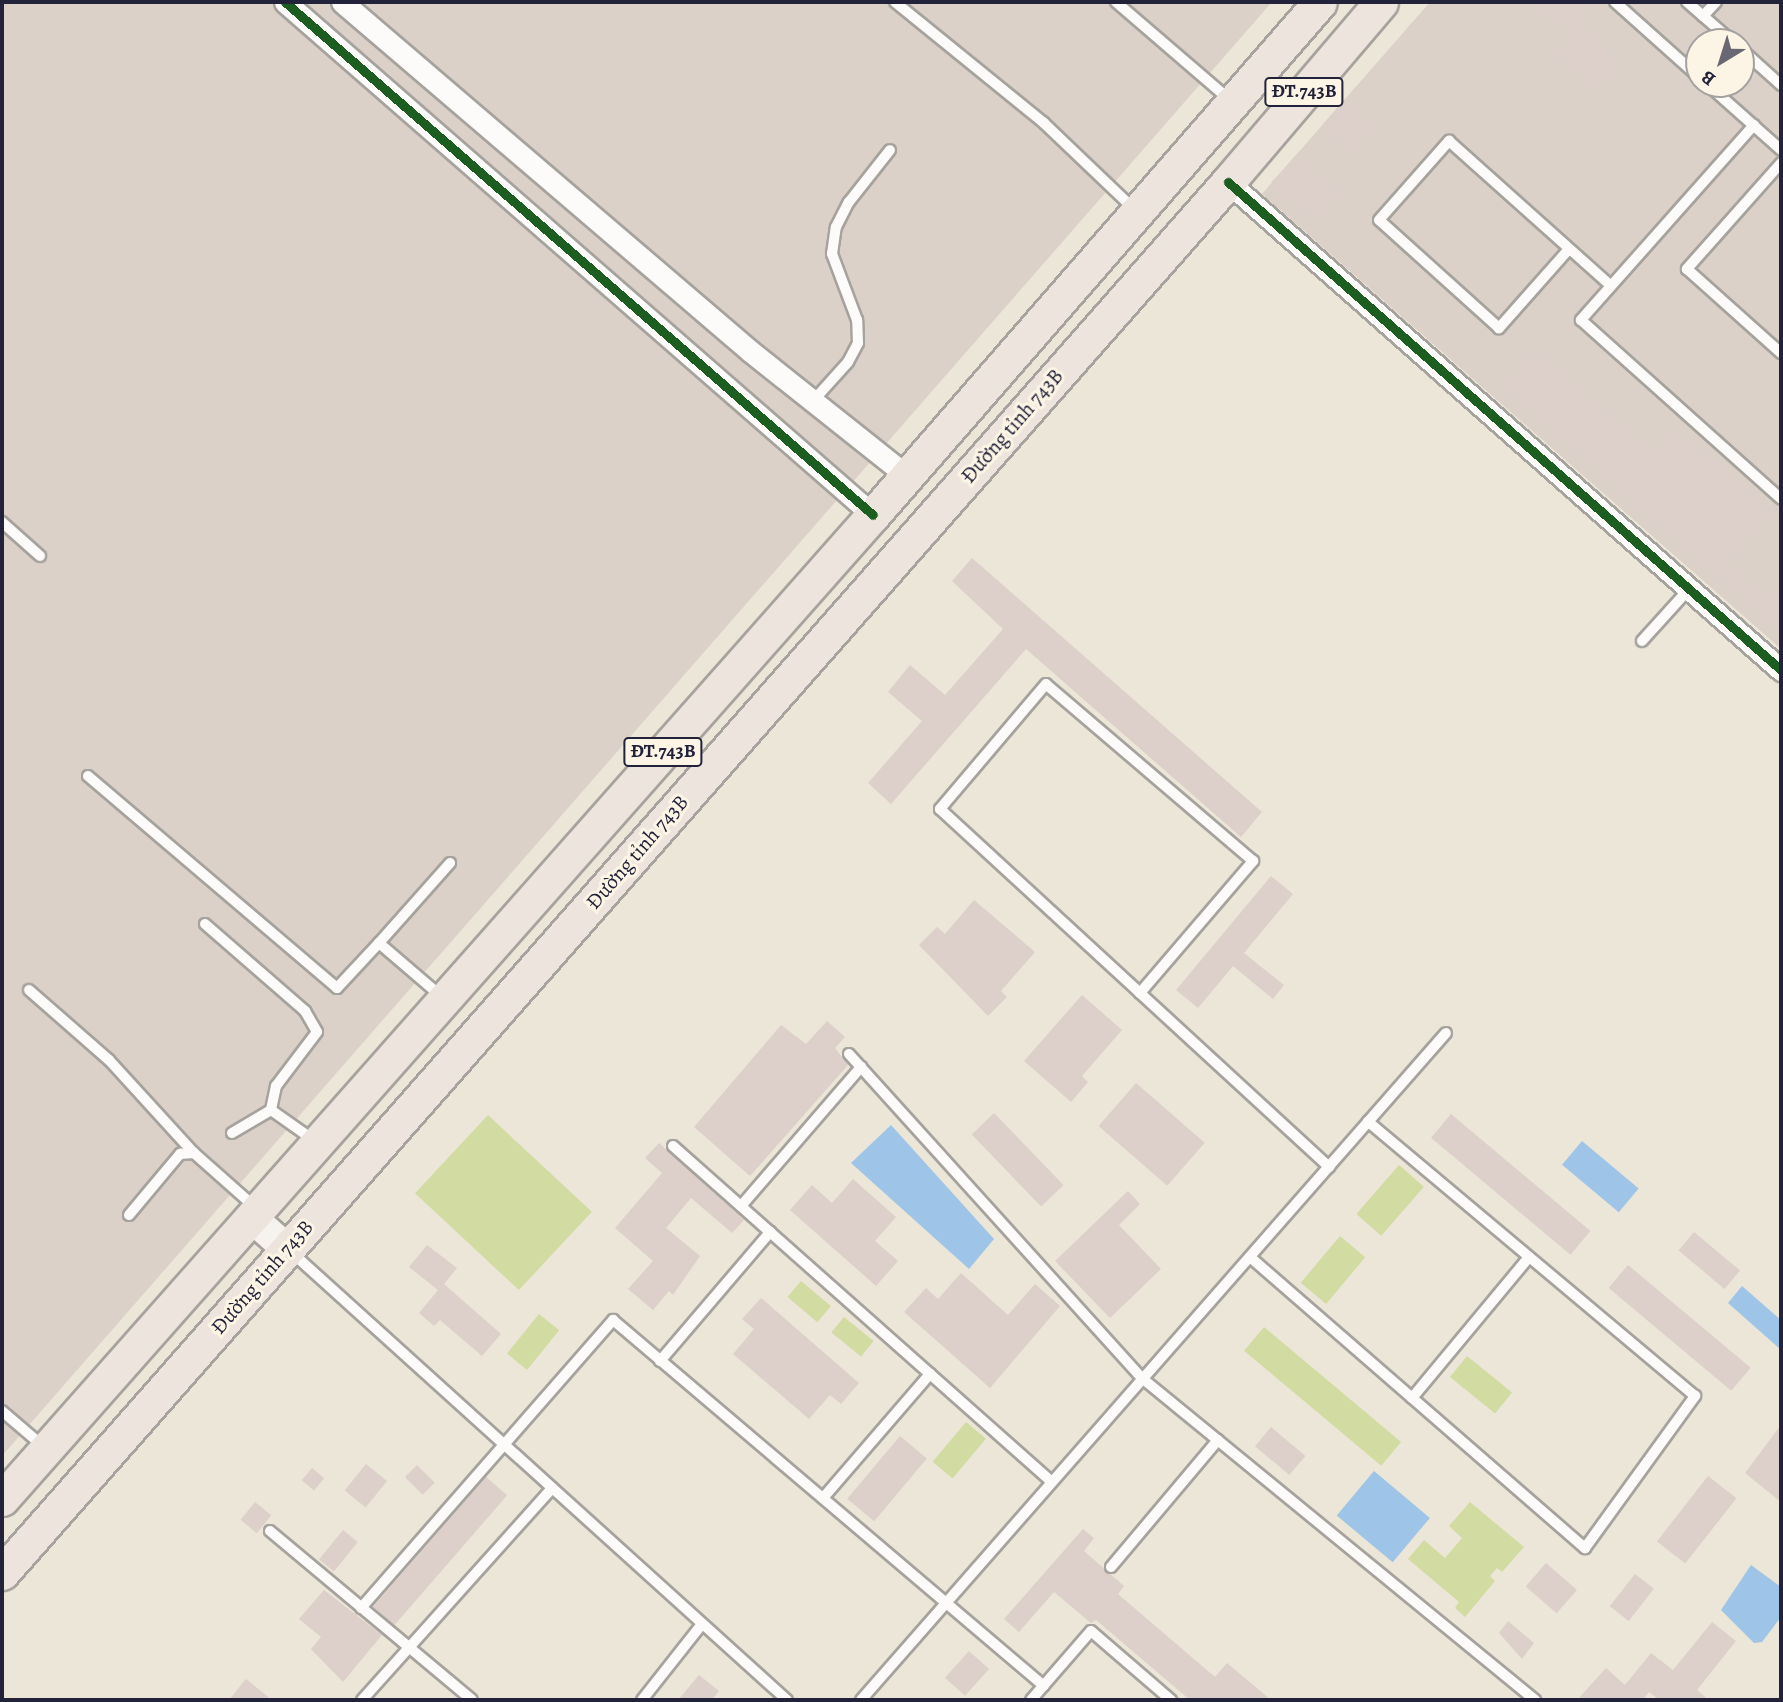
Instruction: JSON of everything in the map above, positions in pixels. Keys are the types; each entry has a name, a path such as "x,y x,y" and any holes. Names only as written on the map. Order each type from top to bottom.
{"main road":[{"name":"ĐT.743B","path":"2,1499 873,515 1320,2"},
{"name":"Đường tỉnh 743B","path":"2,1573 1228,182 1381,2"},
{"path":"255,1213 287,1249"}],"street":[{"path":"285,2 873,515"},
{"path":"342,2 465,109 813,401 907,476"},
{"path":"443,140 465,109"},
{"path":"1228,182 1781,670"}],"lane":[{"path":"895,2 1044,123 1137,212"},
{"path":"1116,2 1233,103"},
{"path":"1615,2 1685,64"},
{"path":"1687,2 1717,28"},
{"path":"1703,16 1716,2"},
{"path":"1755,62 1781,85"},
{"path":"1723,98 1781,150"},
{"path":"1754,125 1581,320 1781,499"},
{"path":"1569,249 1499,328 1379,220 1449,141 1611,286"},
{"path":"813,401 848,362 858,343 857,320 832,254 836,227 849,202 890,150"},
{"path":"1781,163 1687,269 1781,353"},
{"path":"2,522 40,556"},
{"path":"1642,641 1689,589"},
{"path":"1140,993 1253,861 1046,684 940,809 1329,1167"},
{"path":"88,776 337,988 450,863"},
{"path":"205,924 305,1012 317,1032 276,1086 271,1110 232,1133"},
{"path":"379,943 444,999"},
{"path":"29,990 109,1060 194,1153 255,1213"},
{"path":"861,1700 1446,1032"},
{"path":"849,1054 1143,1379 1535,1700"},
{"path":"741,1206 861,1067"},
{"path":"271,1110 317,1142"},
{"path":"1250,1257 1586,1548 1695,1396 1368,1122"},
{"path":"673,1146 1052,1482"},
{"path":"129,1215 180,1154 194,1153"},
{"path":"660,1361 771,1232"},
{"path":"287,1249 787,1700"},
{"path":"1412,1398 1529,1257"},
{"path":"362,1608 612,1320 1044,1686"},
{"path":"823,1498 930,1374"},
{"path":"2,1411 46,1448"},
{"path":"1111,1567 1218,1440"},
{"path":"362,1700 552,1488"},
{"path":"270,1531 472,1700"},
{"path":"642,1700 702,1623"},
{"path":"1031,1700 1091,1631 1171,1700"}],"shaded area":[{"path":"2,2 1272,2 2,1456"},
{"path":"1430,2 1542,2 1560,7 1564,2 1781,2 1781,649 1262,194"}],"green space":[{"path":"488,1115 592,1212 519,1290 415,1193"},
{"path":"1399,1165 1424,1187 1381,1236 1356,1214"},
{"path":"1340,1236 1365,1257 1326,1304 1301,1283"},
{"path":"801,1281 831,1306 817,1322 788,1297"},
{"path":"539,1314 559,1330 527,1370 507,1354"},
{"path":"844,1317 874,1341 861,1356 831,1333"},
{"path":"1264,1327 1401,1442 1381,1466 1244,1351"},
{"path":"1467,1356 1512,1393 1495,1413 1450,1377"},
{"path":"966,1422 986,1439 952,1479 933,1462"},
{"path":"1470,1502 1524,1547 1502,1572 1497,1568 1490,1576 1495,1581 1465,1617 1455,1608 1459,1602 1408,1559 1424,1540 1445,1558 1462,1538 1449,1526"}],"water":[{"path":"891,1125 994,1239 969,1269 851,1163"},
{"path":"1582,1141 1639,1189 1619,1212 1562,1165"},
{"path":"1742,1286 1781,1320 1781,1350 1728,1303"},
{"path":"1374,1471 1430,1518 1393,1562 1337,1515"},
{"path":"1751,1565 1781,1587 1781,1617 1762,1642 1754,1643 1721,1610"}],"building":[{"path":"1530,2 1591,2 1576,19 1609,48 1605,53 1620,65 1597,92 1554,55 1571,35"},
{"path":"1345,99 1376,126 1352,153 1321,126"},
{"path":"1297,154 1341,193 1315,222 1272,182"},
{"path":"1535,349 1653,453 1676,428 1772,513 1727,563 1768,600 1781,585 1781,633 1502,387"},
{"path":"972,558 1262,812 1241,837 1026,649 891,804 868,783 922,721 888,692 910,665 945,695 1003,629 952,581"},
{"path":"1271,876 1293,894 1244,953 1284,985 1273,999 1233,966 1198,1008 1176,990"},
{"path":"974,900 1035,952 1001,991 1007,997 988,1016 919,945 937,927 945,934"},
{"path":"1082,995 1122,1030 1082,1076 1088,1082 1071,1102 1024,1061"},
{"path":"827,1021 845,1037 835,1048 848,1065 750,1176 694,1127 781,1025 806,1044"},
{"path":"1136,1083 1205,1143 1167,1186 1099,1126"},
{"path":"994,1113 1063,1185 1041,1206 972,1135"},
{"path":"1451,1114 1590,1231 1570,1255 1431,1138"},
{"path":"659,1143 744,1220 732,1233 691,1198 666,1228 700,1256 673,1295 669,1291 653,1310 628,1289 653,1261 615,1228 662,1173 645,1158"},
{"path":"853,1179 896,1217 875,1241 898,1261 876,1286 790,1210 812,1185 832,1203"},
{"path":"1128,1191 1140,1204 1119,1225 1161,1269 1110,1318 1055,1261"},
{"path":"1694,1232 1740,1271 1725,1289 1679,1250"},
{"path":"427,1245 457,1268 444,1284 501,1334 482,1356 440,1320 434,1326 419,1313 438,1290 409,1267"},
{"path":"1628,1265 1751,1368 1731,1391 1609,1288"},
{"path":"961,1273 1008,1315 1035,1284 1060,1306 990,1388 904,1312 926,1288 938,1299"},
{"path":"761,1298 859,1383 841,1404 830,1395 809,1419 733,1354 754,1329 742,1319"},
{"path":"1781,1425 1781,1502 1745,1473"},
{"path":"1271,1427 1305,1456 1289,1475 1255,1446"},
{"path":"900,1436 927,1458 874,1521 847,1499"},
{"path":"366,1464 387,1481 366,1507 345,1490"},
{"path":"417,1465 435,1483 423,1495 405,1477"},
{"path":"312,1468 324,1478 314,1491 302,1480"},
{"path":"1708,1476 1736,1498 1685,1564 1657,1541"},
{"path":"486,1477 507,1495 394,1625 373,1607"},
{"path":"255,1502 271,1515 257,1533 241,1520"},
{"path":"1083,1529 1094,1538 1084,1551 1124,1586 1118,1594 1215,1677 1227,1663 1271,1700 1190,1700 1096,1620 1091,1623 1054,1592 1019,1632 1004,1619"},
{"path":"343,1530 358,1542 334,1571 319,1560"},
{"path":"1546,1563 1577,1590 1557,1613 1526,1586"},
{"path":"1635,1574 1654,1589 1629,1621 1610,1606"},
{"path":"324,1590 382,1635 343,1682 311,1649 321,1637 299,1619"},
{"path":"1508,1621 1534,1643 1522,1659 1499,1633"},
{"path":"1712,1622 1736,1641 1697,1690 1709,1700 1659,1700 1649,1692 1643,1700 1577,1700 1606,1668 1625,1685 1651,1653 1673,1670"},
{"path":"969,1651 989,1669 965,1696 945,1678"},
{"path":"699,1675 719,1691 712,1700 678,1700"},
{"path":"246,1679 272,1700 229,1700"}],"cycle path":[{"path":"285,2 873,515"},
{"path":"1228,182 1781,670"}]}
